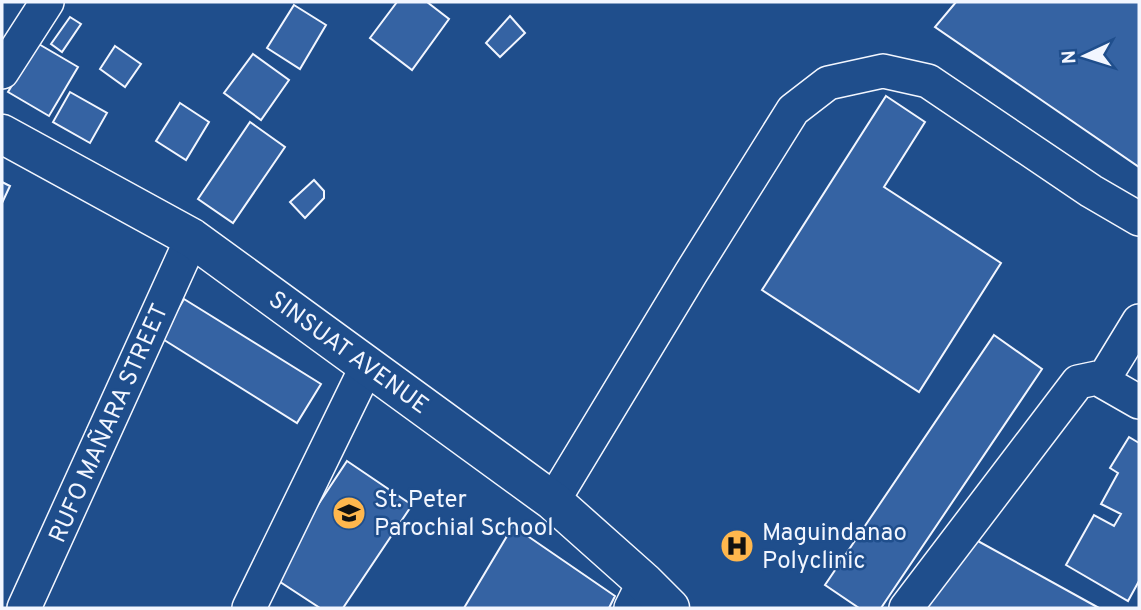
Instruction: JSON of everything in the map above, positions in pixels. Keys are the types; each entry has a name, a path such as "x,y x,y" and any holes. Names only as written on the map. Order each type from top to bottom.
{"main road":[{"name":"SINSUAT AVENUE","path":"2,134 192,238 553,501 637,595 670,608"}],"street":[{"path":"2,72 47,2"},
{"path":"553,501 691,272 793,110 828,83 883,71 928,81 1091,191 1139,219"},
{"name":"RUFO MAÑARA STREET","path":"24,608 192,238"},
{"path":"1103,380 1139,321"},
{"path":"249,608 367,366"},
{"path":"906,608 1079,382 1097,378 1139,401"}],"building":[{"path":"397,2 427,2 449,19 412,70 370,38"},
{"path":"956,2 1139,2 1139,167 935,27"},
{"path":"294,5 326,25 300,69 267,48"},
{"path":"510,16 525,33 500,57 486,43"},
{"path":"70,17 81,24 62,52 51,44"},
{"path":"37,43 78,67 49,116 8,92"},
{"path":"115,46 141,64 125,87 100,69"},
{"path":"253,54 289,80 261,120 224,93"},
{"path":"70,92 107,113 90,143 53,122"},
{"path":"886,96 925,122 884,187 1001,263 919,392 762,290"},
{"path":"180,103 209,122 186,160 156,141"},
{"path":"250,122 285,147 233,223 198,199"},
{"path":"314,180 324,191 324,198 305,218 290,202"},
{"path":"2,182 10,186 2,203"},
{"path":"184,299 321,384 297,423 161,338"},
{"path":"994,335 1042,369 881,608 859,608 825,585"},
{"path":"1129,437 1139,443 1139,581 1128,601 1066,565 1094,515 1114,526 1121,514 1101,504 1118,473 1110,468"},
{"path":"347,461 412,505 343,608 320,608 271,576"},
{"path":"513,526 615,596 609,608 464,608"},
{"path":"967,535 1099,608 926,608"}],"place":[{"name":"St. Peter Parochial School","path":"349,513"},
{"name":"Maguindanao Polyclinic","path":"737,546"}]}
